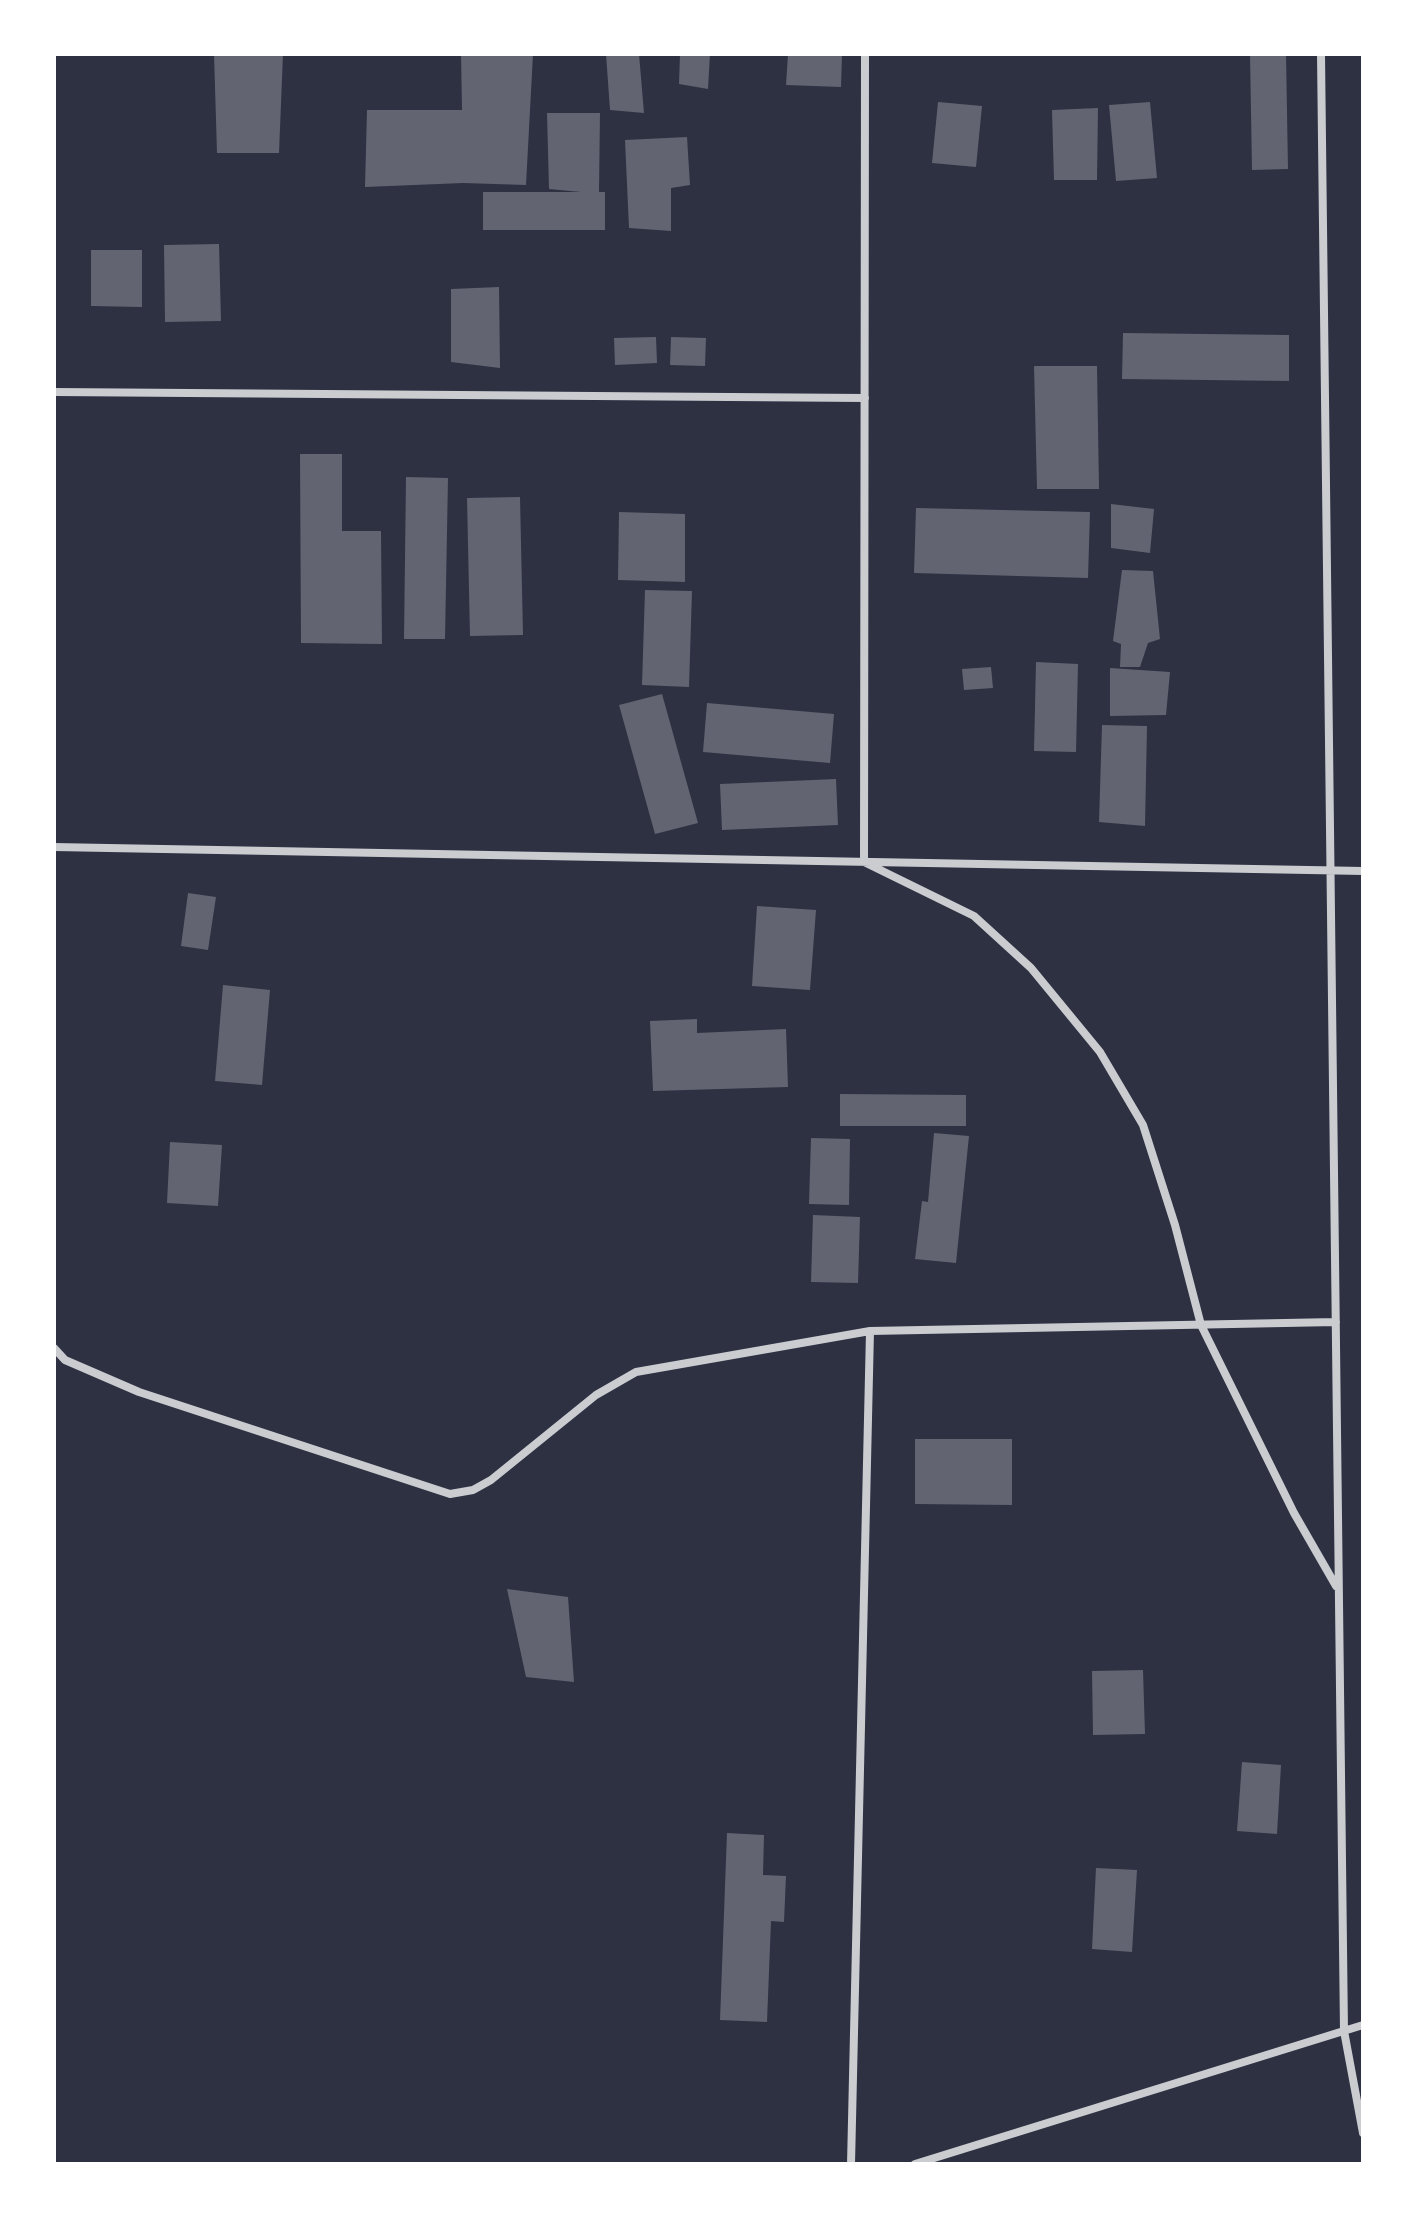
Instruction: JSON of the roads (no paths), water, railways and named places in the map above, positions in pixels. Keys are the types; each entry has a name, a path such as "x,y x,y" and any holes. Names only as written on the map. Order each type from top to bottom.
{"street":[{"path":"864,862 865,54"},
{"path":"1321,54 1344,2031 1363,2133"},
{"path":"54,392 865,398"},
{"path":"54,847 1363,871"},
{"path":"864,862 974,916 1031,968 1100,1052 1143,1125 1175,1225 1201,1325 1294,1513 1338,1589"},
{"path":"54,1348 65,1360 139,1392 450,1494 473,1490 491,1480 596,1395 636,1372 870,1331 1336,1322"},
{"path":"851,2164 870,1331"},
{"path":"915,2164 1363,2025"}]}
